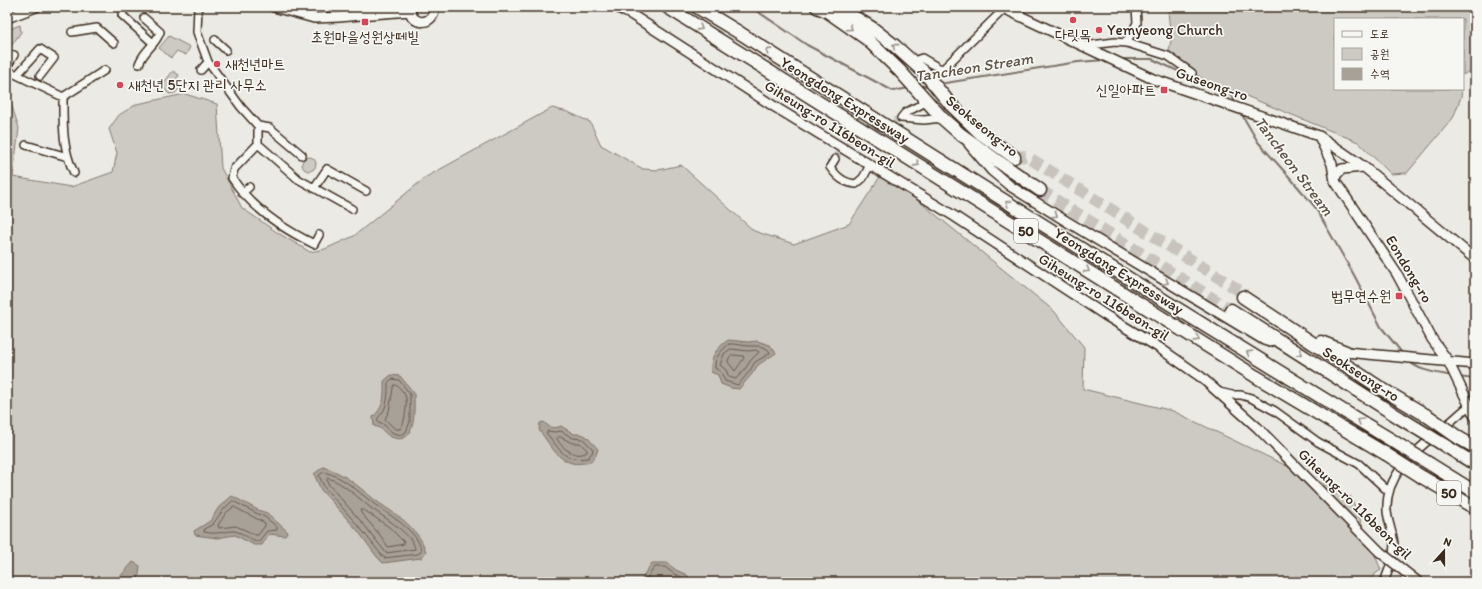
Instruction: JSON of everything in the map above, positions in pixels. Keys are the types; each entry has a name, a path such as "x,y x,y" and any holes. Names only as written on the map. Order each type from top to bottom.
{"highway":[{"name":"Yeongdong Expressway","path":"667,7 1255,376 1475,508"},
{"name":"Yeongdong Expressway","path":"697,7 1006,202 1475,492"},
{"name":"Seokseong-ro","path":"817,7 867,39 904,75 939,115 959,133 1040,190"},
{"path":"838,7 872,28 924,72 951,105 980,133 1014,157"},
{"name":"Seokseong-ro","path":"1346,352 1323,343 1244,295 1382,389 1475,447"},
{"name":"Seokseong-ro","path":"1231,310 1475,464"}],"street":[{"path":"7,18 36,7"},
{"path":"124,7 122,15 154,43"},
{"path":"198,7 197,32 208,62 241,107 258,126 270,128 302,155"},
{"path":"274,7 314,18 339,17 410,9 414,18 425,22 432,17 434,8 444,7"},
{"name":"Giheung-ro 116beon-gil","path":"616,7 632,15 775,107 954,216 1098,310 1158,347 1201,377 1240,412 1305,475 1380,552 1418,582"},
{"path":"1126,43 1137,24 1136,7"},
{"name":"Guseong-ro","path":"914,64 922,58 943,69 1003,8 1153,79 1319,136 1364,167 1475,260"},
{"path":"139,64 141,57 158,38 160,32 144,18"},
{"path":"72,32 97,28 114,42"},
{"path":"215,40 226,50"},
{"path":"1083,46 1116,42 1126,43 1168,56 1192,73"},
{"path":"17,76 40,49 54,58 40,76"},
{"path":"14,55 8,66 8,71 63,97"},
{"path":"201,70 208,62"},
{"path":"63,97 104,70"},
{"path":"63,97 63,137 74,173"},
{"path":"921,98 922,104 905,112 900,118 924,120 939,115"},
{"path":"258,126 258,144 234,169 232,178 242,193 283,227 314,244 319,235"},
{"path":"959,133 992,171 1010,186 1236,324 1270,342"},
{"name":"Eondong-ro","path":"1319,136 1332,164 1335,181 1397,274 1432,339 1448,361 1475,416"},
{"path":"258,144 298,179 352,209"},
{"path":"26,145 68,157"},
{"path":"835,159 830,167 842,180 848,183 856,184 863,178 870,165"},
{"path":"1335,181 1336,175 1342,169 1364,167"},
{"path":"314,188 327,169 366,191"},
{"path":"242,193 249,187"},
{"path":"1346,352 1475,364"},
{"path":"1218,392 1232,395 1241,394 1276,412 1318,442 1359,464 1389,492"},
{"path":"1240,412 1238,407 1239,399 1242,397 1251,398"},
{"path":"1384,582 1393,552 1394,543 1388,522 1387,510 1389,492 1400,470 1417,449 1469,406"}],"green space":[{"path":"1210,7 1475,7 1475,67 1464,74 1464,18 1334,18 1334,90 1462,90 1461,97 1453,118 1407,173 1391,174 1358,142 1206,81 1168,56 1171,40 1168,11"},
{"path":"20,25 21,32 7,52 7,30"},
{"path":"169,36 190,47 186,55 177,51 171,58 159,48"},
{"path":"173,71 179,75 175,81 181,87 175,93 169,94 162,85"},
{"path":"7,91 19,128 13,177 71,187 113,172 117,153 109,129 119,115 137,104 185,94 217,104 221,168 242,208 275,231 310,252 325,249 354,236 426,177 552,108 568,112 590,122 601,145 643,169 658,170 681,165 754,231 794,244 849,224 883,172 1054,311 1084,347 1083,389 1173,411 1351,497 1381,570 1375,574 1372,582 7,582"},
{"path":"309,157 314,159 316,164 314,169 309,171 304,169 302,164 304,159"}],"water":[{"path":"728,340 748,342 757,341 770,345 776,353 758,365 739,389 721,384 718,375 711,372 711,366 715,353"},
{"path":"391,375 400,376 414,393 413,424 406,437 400,439 391,437 380,428 374,426 373,417 382,405 384,381"},
{"path":"544,422 548,426 561,426 574,434 586,436 598,449 591,462 580,464 564,460 552,448 539,430 540,423"},
{"path":"323,467 337,472 350,480 407,523 418,535 426,552 421,558 383,563 358,531 321,490 314,474"},
{"path":"232,496 258,510 267,513 288,532 285,536 269,534 262,545 254,545 235,535 217,538 195,535 194,531 210,521 219,507"},
{"path":"133,562 140,566 138,582 111,582 117,580"},
{"path":"652,563 667,563 676,570 687,575 691,579 690,582 641,582"}],"waterway":[{"name":"Tancheon Stream","path":"751,7 807,45 893,91 909,88"},
{"name":"Tancheon Stream","path":"1119,59 1152,59 1232,96 1236,104"},
{"name":"Tancheon Stream","path":"939,84 1078,62 1105,60"},
{"name":"Tancheon Stream","path":"919,87 929,85"},
{"name":"Tancheon Stream","path":"1241,113 1258,142 1315,207 1354,275 1381,327 1403,354"},
{"name":"Tancheon Stream","path":"1408,360 1412,364 1422,369 1452,376"},
{"name":"Tancheon Stream","path":"1458,377 1475,379"}],"tunnel":[{"path":"835,159 844,142 901,118"},
{"path":"1014,157 1026,156 1245,294"},
{"path":"1040,190 1231,310"},
{"path":"1287,345 1320,349"}],"place":[{"name":"다릿목","path":"1073,20"},
{"name":"초원마을성원상떼빌","path":"365,22"},
{"name":"Yemyeong Church","path":"1099,30"},
{"name":"새천년마트","path":"217,64"},
{"name":"새천년 5단지 관리 사무소","path":"120,85"},
{"name":"신일아파트","path":"1164,90"},
{"name":"법무연수원","path":"1399,296"}]}
